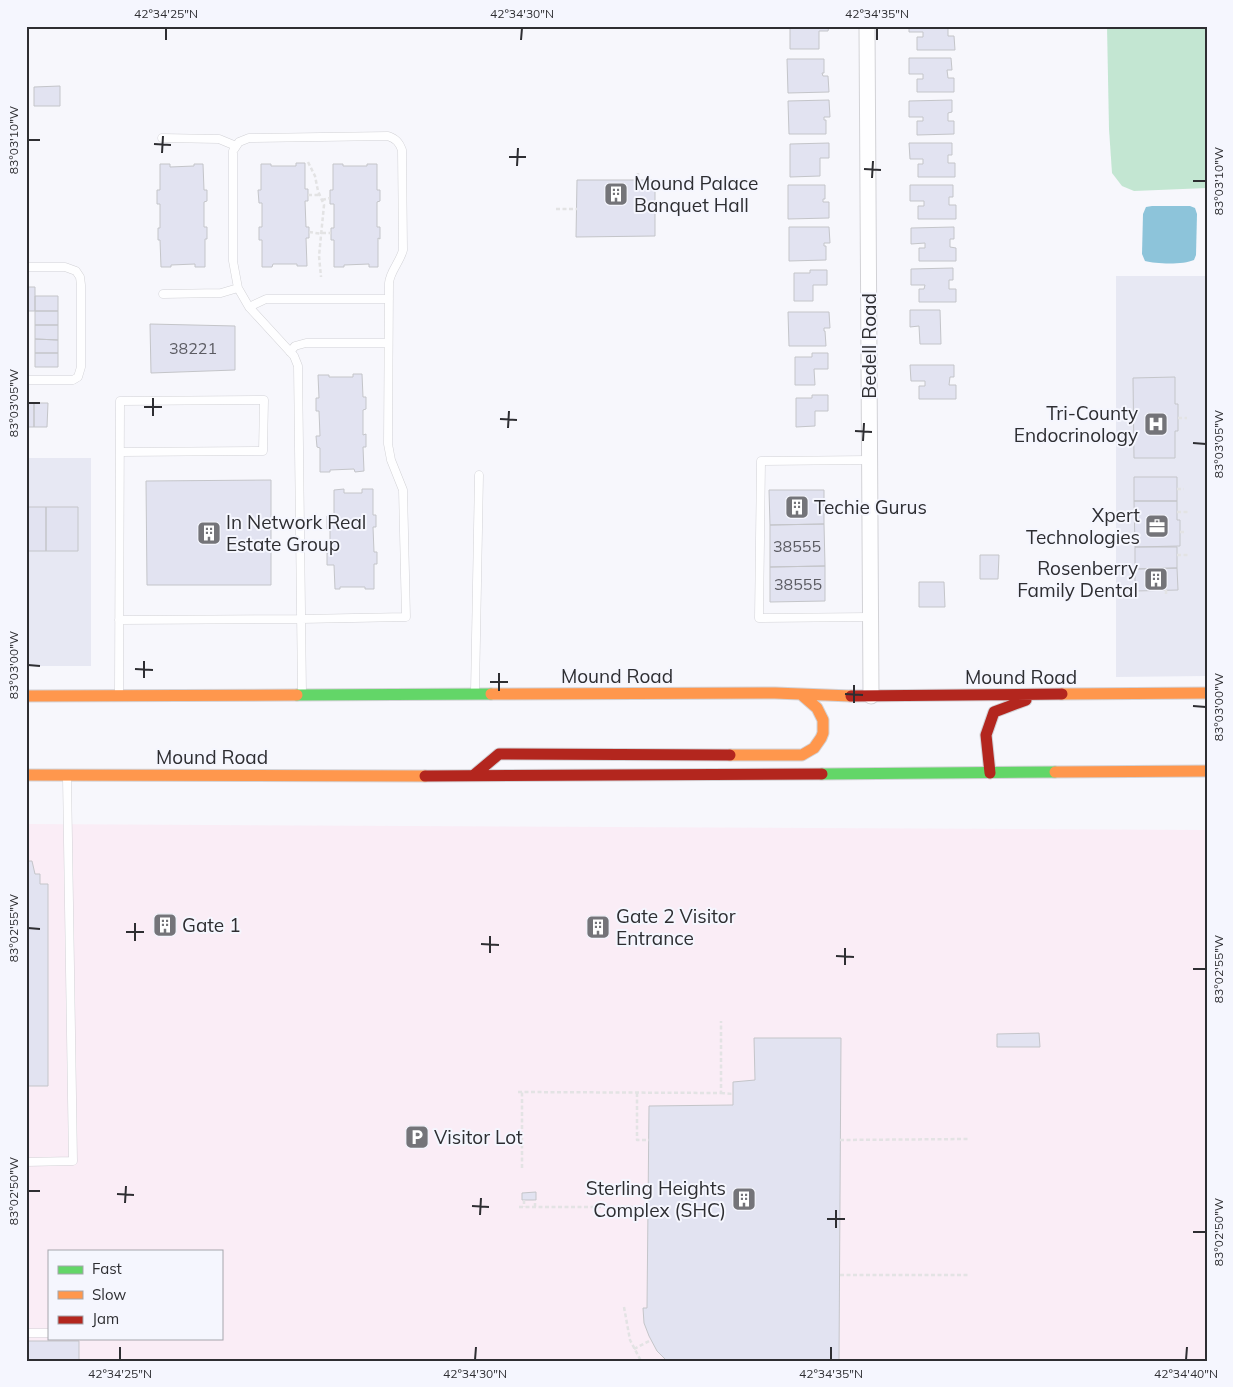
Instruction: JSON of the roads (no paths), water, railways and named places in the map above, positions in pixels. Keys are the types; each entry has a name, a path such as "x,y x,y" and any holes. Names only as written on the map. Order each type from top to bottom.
{"main road":[{"name":"Mound Road","path":"26,696 775,693 802,696 871,696 1207,693"},
{"path":"990,773 986,735 994,712 1041,695"},
{"path":"474,775 499,754 802,755 812,752 822,738 823,727 820,712 802,696"},
{"name":"Mound Road","path":"26,775 602,776 1207,771"}],"street":[{"name":"Bedell Road","path":"867,26 871,696"}],"lane":[{"path":"119,620 301,619 406,616 403,490 391,460 388,444 388,299 389,279 403,250 402,150 397,140 388,136 249,138 239,142 233,156 233,261 238,288 249,307 290,352 297,361 298,366 301,619 302,695"},
{"path":"162,138 219,138 236,146"},
{"path":"26,267 65,266 76,271 80,277 81,285 81,367 78,377 68,380 26,380"},
{"path":"164,294 221,293 238,288"},
{"path":"249,307 266,299 388,299"},
{"path":"290,352 295,346 306,343 388,343"},
{"path":"120,695 120,401 264,400 263,452 121,452"},
{"path":"870,460 761,461 759,618 870,617"},
{"path":"475,694 479,476"},
{"path":"26,1162 73,1162 67,775"},
{"path":"26,1333 48,1333"}],"water":[{"path":"1190,206 1195,208 1197,214 1196,255 1194,260 1170,264 1145,261 1142,254 1143,214 1146,207"}],"place":[{"name":"Mound Palace Banquet Hall","path":"616,194"},
{"name":"Tri-County Endocrinology","path":"1156,424"},
{"name":"Techie Gurus","path":"797,507"},
{"name":"Xpert Technologies","path":"1157,526"},
{"name":"In Network Real Estate Group","path":"209,533"},
{"name":"Rosenberry Family Dental","path":"1156,579"},
{"name":"Gate 1","path":"165,925"},
{"name":"Gate 2 Visitor Entrance","path":"598,927"},
{"name":"Visitor Lot","path":"417,1137"},
{"name":"Sterling Heights Complex (SHC)","path":"744,1199"}]}
